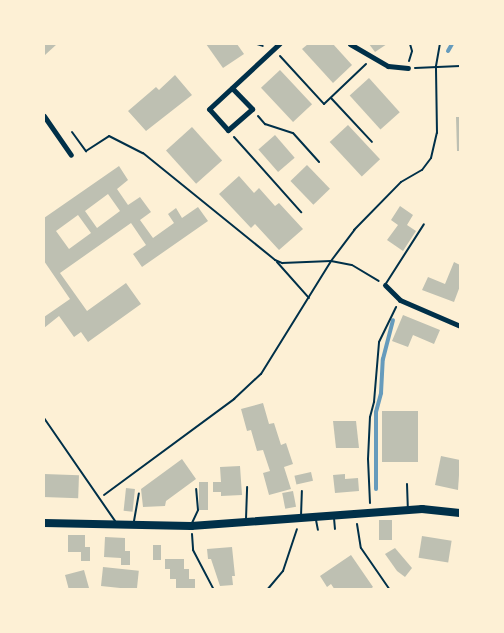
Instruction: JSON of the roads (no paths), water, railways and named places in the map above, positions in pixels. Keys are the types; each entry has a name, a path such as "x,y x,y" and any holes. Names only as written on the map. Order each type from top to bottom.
{"main road":[{"path":"44,523 191,526 408,510 460,513"}],"street":[{"path":"232,88 252,110 228,130 209,109 279,44"},
{"path":"350,44 388,66 408,68"},
{"path":"44,116 71,155"},
{"path":"385,285 400,300 460,326"}],"lane":[{"path":"385,285 423,225"},
{"path":"44,418 116,524"},
{"path":"407,484 408,510"},
{"path":"246,522 247,487"},
{"path":"191,526 198,510 195,489"},
{"path":"300,518 302,491"},
{"path":"134,524 139,493"},
{"path":"334,516 335,529"},
{"path":"316,517 318,530"}],"waterway":[{"path":"448,51 452,44"},
{"path":"376,489 376,412 381,393 383,359 393,320"}]}
